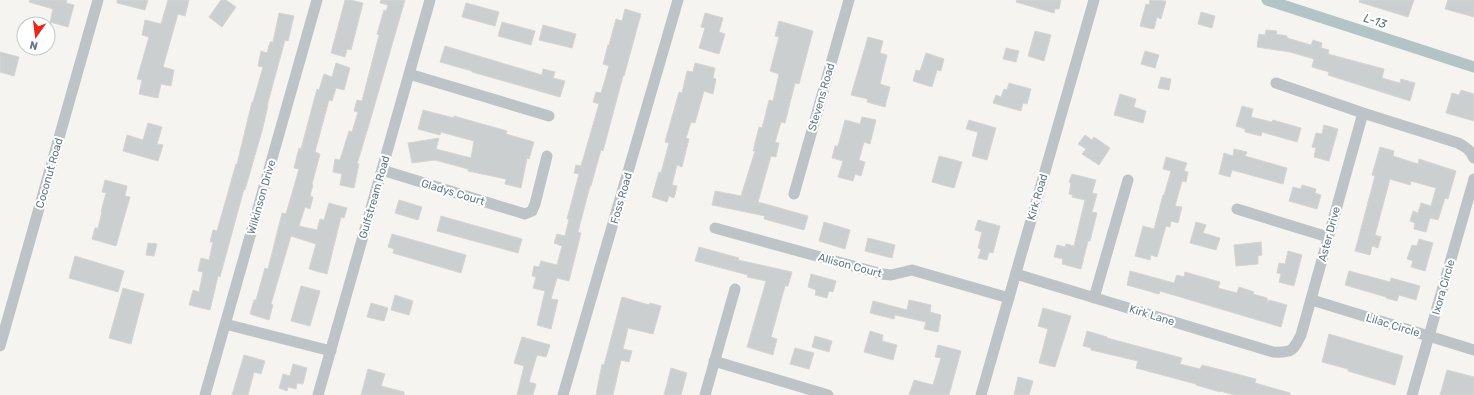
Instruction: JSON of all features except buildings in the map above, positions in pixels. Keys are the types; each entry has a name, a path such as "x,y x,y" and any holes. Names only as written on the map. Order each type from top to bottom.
{"street":[{"name":"Coconut Road","path":"0,346 4,314 98,0"},
{"name":"Wilkinson Drive","path":"205,395 317,0"},
{"name":"Gulfstream Road","path":"318,395 430,0"},
{"name":"Foss Road","path":"564,395 678,0"},
{"name":"Stevens Road","path":"794,194 849,0"},
{"name":"Kirk Road","path":"981,395 1094,0"},
{"path":"409,74 549,116"},
{"path":"1276,84 1458,143 1465,146 1474,158"},
{"name":"Aster Drive","path":"1290,351 1295,347 1301,335 1312,300 1363,113"},
{"name":"Gladys Court","path":"382,170 525,214 532,211 535,204 548,156"},
{"name":"Ixora Circle","path":"1412,395 1474,179"},
{"path":"1094,298 1128,180"},
{"path":"1237,209 1328,237"},
{"name":"Allison Court","path":"715,228 882,274 891,275 912,270 1009,298"},
{"name":"Kirk Lane","path":"1016,274 1273,352 1290,351"},
{"path":"705,395 735,289"},
{"name":"Lilac Circle","path":"1312,300 1474,350"},
{"path":"225,324 330,351"},
{"path":"714,361 828,395"}],"waterway":[{"name":"L-13","path":"1267,0 1474,67"}]}
